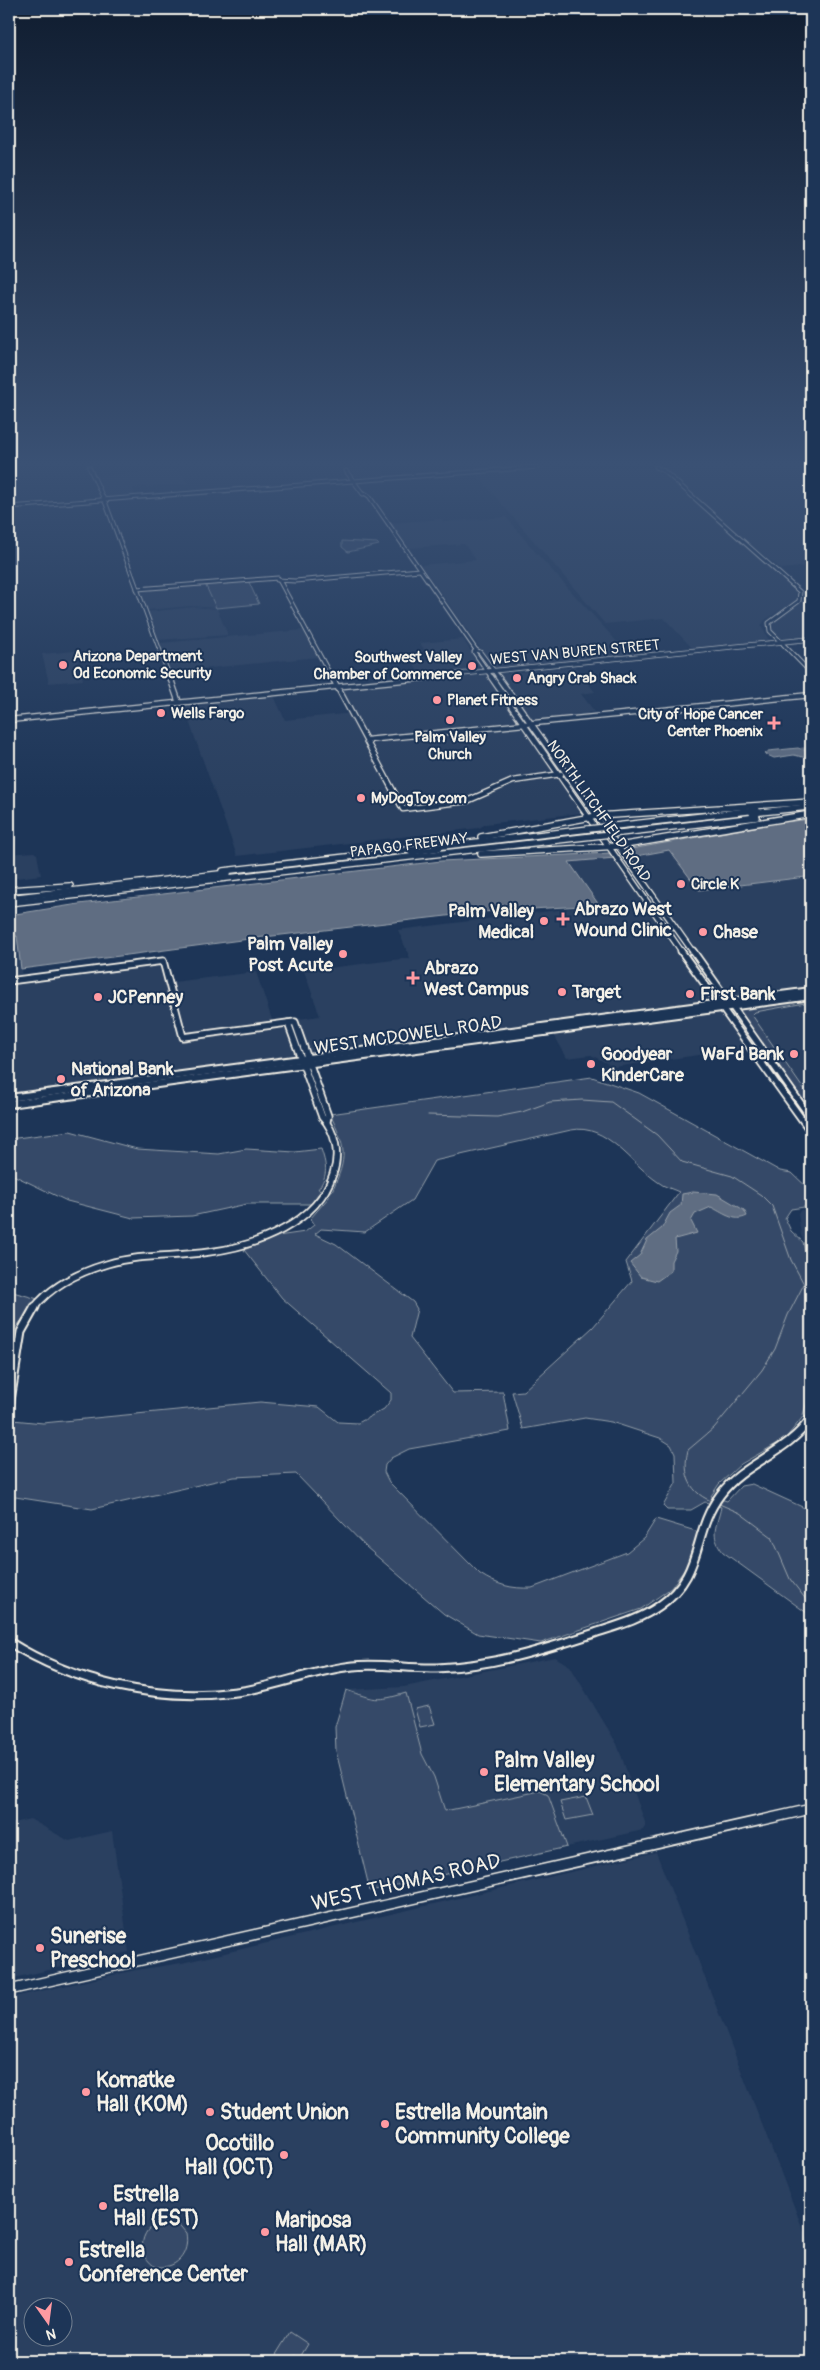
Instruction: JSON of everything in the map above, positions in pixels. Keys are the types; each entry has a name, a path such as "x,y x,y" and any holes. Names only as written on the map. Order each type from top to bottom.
{"highway":[{"path":"392,859 610,848 756,813 779,811 811,804"},
{"path":"382,853 597,816 779,811 811,812"},
{"name":"PAPAGO FREEWAY","path":"9,896 382,853 756,813"},
{"path":"9,896 591,832"},
{"name":"PAPAGO FREEWAY","path":"9,903 392,859 591,832"},
{"path":"9,890 136,881"},
{"path":"9,907 90,894"}],"main road":[{"name":"WEST VAN BUREN STREET","path":"9,720 811,641"},
{"name":"WEST MCDOWELL ROAD","path":"9,1098 79,1091 608,1021 720,1006 811,991"},
{"name":"WEST MCDOWELL ROAD","path":"730,1004 811,996"},
{"name":"WEST MCDOWELL ROAD","path":"9,1104 79,1091"}],"street":[{"path":"133,578 178,703"},
{"path":"137,589 255,578 310,580 336,578"},
{"path":"278,578 403,809 467,801 513,781 565,773"},
{"name":"NORTH LITCHFIELD ROAD","path":"425,578 619,846 811,1118"},
{"path":"784,578 801,595 799,601 769,623 768,627 773,635 811,671"},
{"name":"NORTH LITCHFIELD ROAD","path":"476,650 474,652 558,774 720,1006 811,1132"},
{"path":"366,740 811,695"},
{"path":"504,696 515,703"},
{"path":"510,704 520,710"},
{"path":"9,981 163,961 184,1037 295,1022 322,1117 327,1121 337,1155 335,1170 324,1193 304,1215 286,1227 253,1242 205,1253 138,1258 109,1263 78,1274 59,1286 33,1309 19,1333 9,1407"},
{"path":"288,1023 305,1061"},
{"path":"793,1106 802,1105"},
{"path":"9,1642 43,1663 69,1673 180,1695 235,1692 353,1666 436,1668 475,1665 561,1645 634,1619 661,1606 675,1593 692,1570 718,1498 740,1475 792,1441 811,1418"},
{"name":"WEST THOMAS ROAD","path":"9,1990 811,1809"}],"shaded area":[{"path":"430,578 559,578 631,657 494,668"},
{"path":"565,578 781,578 797,592 795,601 765,620 761,626 770,642 693,649 664,618 605,624"},
{"path":"248,580 259,604 216,608 205,584"},
{"path":"205,584 216,608 191,606 147,610 139,591"},
{"path":"803,592 811,596 811,638 781,639 771,628 773,622 800,604 804,599"},
{"path":"194,607 217,609 228,635 157,640 147,612"},
{"path":"303,630 318,657 171,672 161,643"},
{"path":"463,639 483,670 422,677 412,662 431,660 420,643"},
{"path":"75,651 83,680 49,683 42,654"},
{"path":"575,667 595,692 581,694 595,712 588,712 590,716 532,722 500,674"},
{"path":"487,674 581,813 486,824 479,828 237,856 184,707 274,696 285,720 354,713 342,689"},
{"path":"798,748 811,753 811,759 794,755 774,758 765,754 768,751"},
{"path":"811,819 811,875 806,877 699,890 669,850 631,857 626,850 776,823"},
{"path":"669,850 699,890 806,877 810,879 811,989 729,998 652,890 631,857"},
{"path":"34,852 37,854 41,875 9,879 9,854"},
{"path":"609,853 615,858 569,862 599,905 481,912 264,937 21,969 17,936 9,937 9,915 79,904 441,861"},
{"path":"615,858 662,932 691,970 710,1002 314,1054 309,1052 298,1019 320,1016 304,971 410,958 398,930 598,905 569,862"},
{"path":"17,936 22,977 9,979 9,937"},
{"path":"159,964 180,1040 285,1026 296,1056 9,1096 9,982"},
{"path":"256,972 273,1023 186,1033 173,982"},
{"path":"811,998 811,1002 755,1012 752,1015 809,1097 811,1110 764,1047 740,1010 742,1008"},
{"path":"811,1002 811,1102 752,1017 755,1012"},
{"path":"718,1012 722,1014 732,1030 748,1048 614,1067 591,1055 567,1058 553,1033"},
{"path":"592,1077 639,1093 780,1171 792,1173 811,1191 811,1206 791,1209 785,1218 791,1231 803,1242 811,1278 810,1392 802,1418 785,1439 741,1464 719,1484 711,1496 727,1501 741,1486 752,1484 811,1511 811,1616 723,1552 715,1535 721,1507 705,1502 691,1510 667,1510 663,1506 676,1483 675,1453 671,1445 660,1438 611,1422 585,1418 523,1429 512,1392 523,1391 593,1327 632,1281 626,1262 679,1192 658,1182 607,1139 584,1129 571,1130 434,1161 412,1200 365,1232 321,1229 315,1234 336,1244 413,1302 417,1309 410,1338 453,1393 503,1392 510,1431 409,1449 391,1458 385,1465 384,1472 389,1482 480,1574 498,1584 517,1588 532,1588 627,1552 644,1538 656,1519 699,1532 687,1566 671,1588 641,1609 541,1643 478,1634 444,1614 366,1547 296,1474 234,1477 92,1509 9,1496 9,1426 13,1420 43,1423 260,1402 319,1407 338,1422 358,1423 384,1409 391,1400 391,1393 282,1298 244,1250 278,1236 305,1232 314,1225 310,1219 330,1196 318,1194 311,1204 247,1204 192,1216 133,1218 67,1201 9,1173 9,1139 70,1131 137,1149 219,1154 246,1149 295,1152 321,1149 326,1169 324,1179 318,1189 332,1191 341,1169 343,1152 342,1144 330,1114"},
{"path":"693,1192 717,1194 744,1210 747,1216 733,1218 711,1207 695,1214 691,1221 697,1233 675,1239 676,1251 671,1261 671,1271 657,1281 641,1277 630,1263 640,1255 647,1240 662,1228 670,1213 681,1205 682,1194"},
{"path":"801,1210 811,1210 811,1275 807,1271 810,1257 801,1235 798,1213"},
{"path":"9,1291 38,1299 14,1330 9,1330"},
{"name":"Palm Valley Elementary School","path":"555,1657 570,1666 617,1744 646,1825 643,1830 370,1891 336,1751 335,1727 346,1690 404,1687"},
{"path":"346,1690 376,1699 406,1693 422,1754 434,1777 445,1811 540,1791 548,1795 567,1847 370,1891 336,1751 335,1727"},
{"path":"429,1706 435,1724 420,1727 415,1709"},
{"path":"586,1797 593,1815 566,1820 560,1802"},
{"path":"30,1819 69,1841 112,1831 129,1952 9,1979 9,1824"},
{"name":"Estrella Mountain Community College","path":"656,1852 811,2250 811,2361 9,2361 9,1998 136,1970 182,1963"},
{"path":"169,2219 176,2221 186,2233 186,2248 180,2259 175,2263 162,2267 154,2266 147,2259 144,2252 142,2245 144,2237 153,2225"},
{"path":"290,2332 308,2344 299,2359 295,2355 291,2361 272,2361"}],"waterway":[{"path":"802,749 811,749"},
{"path":"428,1115 497,1117 522,1112 550,1102 582,1100 611,1102 657,1135 682,1162 732,1176 761,1195 772,1206 791,1260 804,1284 788,1315 775,1349 762,1370 714,1428 688,1450 686,1468 690,1482 699,1494 714,1502"},
{"path":"717,1503 740,1513 772,1537 790,1579 811,1606"}],"place":[{"name":"Arizona Department Od Economic Security","path":"63,665"},
{"name":"Southwest Valley Chamber of Commerce","path":"472,666"},
{"name":"Angry Crab Shack","path":"517,678"},
{"name":"Planet Fitness","path":"437,700"},
{"name":"Wells Fargo","path":"161,713"},
{"name":"Palm Valley Church","path":"450,720"},
{"name":"City of Hope Cancer Center Phoenix","path":"774,723"},
{"name":"MyDogToy.com","path":"361,798"},
{"name":"Circle K","path":"681,884"},
{"name":"Abrazo West Wound Clinic","path":"563,919"},
{"name":"Palm Valley Medical","path":"544,921"},
{"name":"Chase","path":"703,932"},
{"name":"Palm Valley Post Acute","path":"343,954"},
{"name":"Abrazo West Campus","path":"413,978"},
{"name":"Target","path":"562,992"},
{"name":"First Bank","path":"690,994"},
{"name":"JCPenney","path":"98,997"},
{"name":"WaFd Bank","path":"794,1054"},
{"name":"Goodyear KinderCare","path":"591,1064"},
{"name":"National Bank of Arizona","path":"61,1079"},
{"name":"Palm Valley Elementary School","path":"484,1772"},
{"name":"Sunerise Preschool","path":"40,1948"},
{"name":"Komatke Hall (KOM)","path":"86,2092"},
{"name":"Student Union","path":"210,2112"},
{"name":"Estrella Mountain Community College","path":"385,2124"},
{"name":"Ocotillo Hall (OCT)","path":"284,2155"},
{"name":"Estrella Hall (EST)","path":"103,2206"},
{"name":"Mariposa Hall (MAR)","path":"265,2232"},
{"name":"Estrella Conference Center","path":"69,2262"}]}
